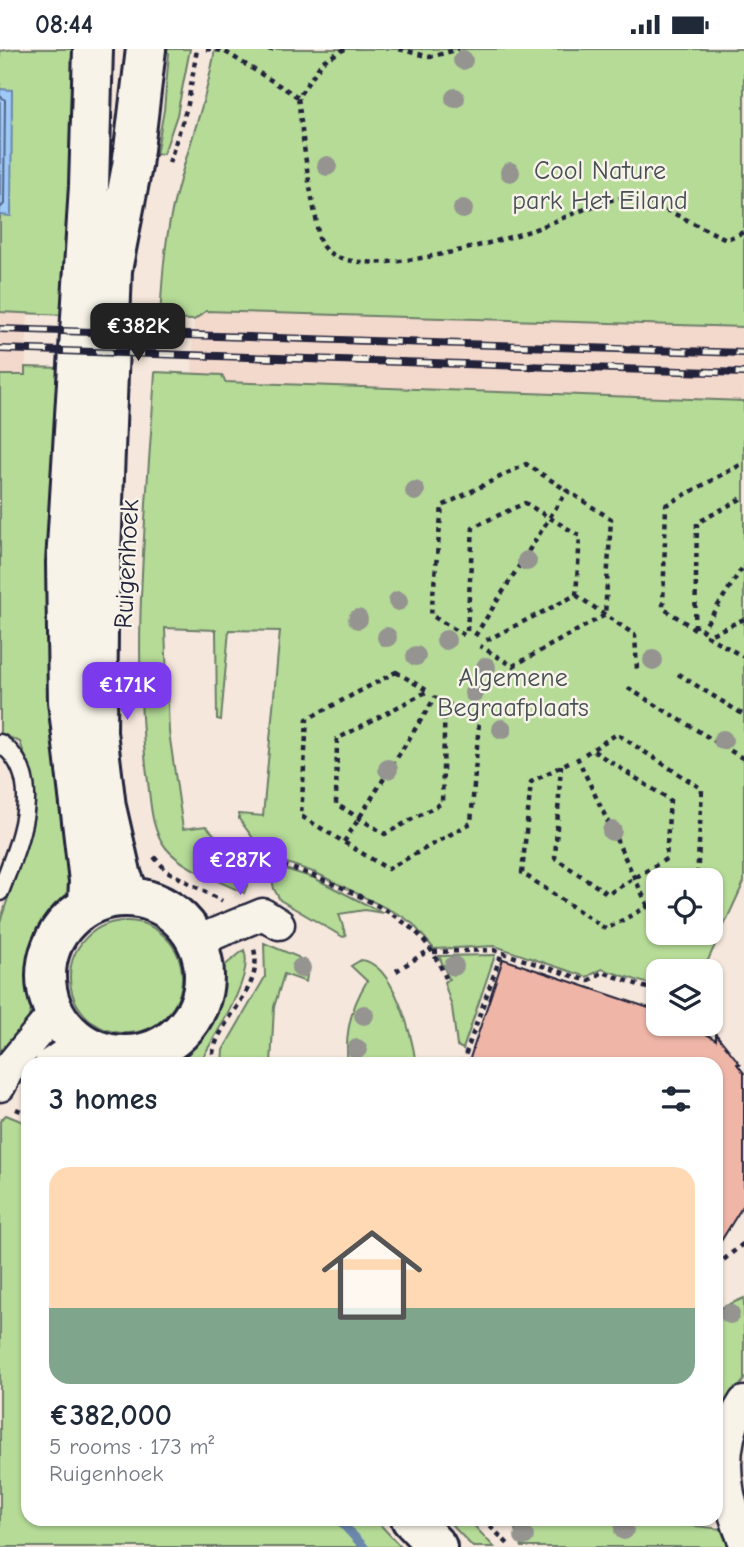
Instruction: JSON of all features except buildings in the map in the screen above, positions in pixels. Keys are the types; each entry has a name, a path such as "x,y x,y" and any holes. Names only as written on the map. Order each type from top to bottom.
{"main road":[{"path":"88,905 89,881 68,701 66,563 80,282 89,186 93,49"},
{"name":"Ruigenhoek","path":"130,896 122,877 106,807 97,732 98,631 112,269 132,166 146,49"},
{"path":"123,1057 82,1042 66,1029 55,1012 47,989 46,964 54,940 68,920 88,905 108,898 130,896 151,900 170,909 197,941 204,963 201,997 169,1053 150,1051 135,1057"},
{"path":"418,1526 437,1547"},
{"path":"451,1526 474,1536"}],"street":[{"path":"197,941 263,914 279,924"},
{"path":"0,1086 10,1066 55,1012"},
{"path":"60,1057 82,1042"},
{"path":"0,1092 21,1084"},
{"path":"744,1402 729,1441 725,1476 733,1517 744,1541"}],"lane":[{"path":"0,743 19,759 27,799 24,821 0,892"}],"path":[{"path":"167,170 188,104 197,49"},
{"path":"206,49 224,51 298,97"},
{"path":"268,49 276,51"},
{"path":"345,49 323,61 298,97 310,194 321,244 332,254 345,260 373,264 402,262 528,231 624,197 648,201 694,226 727,239 744,232"},
{"path":"400,49 430,57 459,49"},
{"path":"744,463 666,505 663,608 695,629 696,523 744,497"},
{"path":"576,595 580,536 525,503 473,527 466,633 431,615 442,506 526,464 611,519 606,615"},
{"path":"475,636 567,490"},
{"path":"701,632 744,565"},
{"path":"576,595 635,635 637,670"},
{"path":"576,595 482,644 513,666 606,615"},
{"path":"744,619 707,636 744,657"},
{"path":"396,672 428,691 337,739 336,804 359,818 385,834 442,803 445,702 479,722 471,823 388,869 301,816 307,719 396,672"},
{"path":"677,674 744,715"},
{"path":"628,688 744,759"},
{"path":"344,842 436,696"},
{"path":"585,754 617,734 702,789 698,868"},
{"path":"561,765 555,858 608,894 666,859 670,800 592,750"},
{"path":"577,757 646,902"},
{"path":"569,762 531,782 522,873 606,929 646,907"},
{"path":"151,853 167,871 227,904 253,948 255,972 218,1042 214,1057"},
{"path":"254,861 270,861 315,876 402,920 432,951 446,978"},
{"path":"396,971 432,951 494,950 588,981 603,972 646,988"},
{"path":"464,1057 502,952"},
{"path":"723,1260 744,1243"},
{"path":"474,1536 510,1547"}],"shaded area":[{"path":"205,311 744,327 744,401 224,382 222,375 192,374 194,320"},
{"path":"0,312 28,313 25,375 0,375"}],"green space":[{"path":"75,49 65,315 0,312 0,51"},
{"path":"163,49 190,49 177,115 164,153 156,155 164,110 169,53"},
{"name":"Cool Nature park Het Eiland","path":"215,49 744,49 744,327 206,311 194,320 160,319 165,251 172,211"},
{"path":"25,367 63,368 73,888 61,908 63,911 41,941 35,963 34,1000 27,1023 0,1058 0,922 27,841 34,809 32,776 20,742 0,733 0,375 25,375"},
{"name":"Algemene Begraafplaats","path":"155,372 222,375 225,382 744,401 744,882 723,928 723,868 646,868 646,945 715,945 709,959 646,959 646,983 602,969 587,977 495,946 434,949 413,924 402,916 316,873 266,856 239,819 239,814 263,816 280,631 229,630 221,720 217,719 216,630 165,628 169,732 183,829 206,826 238,859 249,880 244,893 182,862 161,841 150,799 140,680 145,526"},
{"path":"269,864 314,878 383,913 365,910 339,914 346,936 343,937 280,900 274,889"},
{"path":"126,921 148,925 166,937 178,955 182,977 178,999 166,1017 148,1029 126,1033 104,1029 86,1017 74,999 70,977 74,955 86,937 104,925"},
{"path":"264,943 298,957 308,969 306,982 284,974 274,1007 271,1057 222,1057 223,1050 265,977"},
{"path":"244,950 244,976 231,1007 203,1057 185,1057 187,1046 212,1007 219,970"},
{"path":"495,955 463,1049 457,1046 452,1007 444,982 449,979 439,956"},
{"path":"361,960 373,964 383,974 392,987 406,1020 414,1057 348,1057 350,1021 367,981 351,966"},
{"path":"6,1115 21,1121 21,1526 382,1526 401,1547 0,1547 0,1121"},
{"path":"744,1298 744,1380 729,1400 723,1416 723,1307"},
{"path":"453,1526 474,1526 494,1547 473,1547"},
{"path":"518,1526 696,1526 721,1529 728,1547 522,1547 515,1530"}],"water":[{"path":"0,89 12,90 11,216 0,215"}],"waterway":[{"path":"344,1526 364,1547"}],"railway":[{"path":"0,329 744,353"},
{"path":"0,349 744,373"}]}
